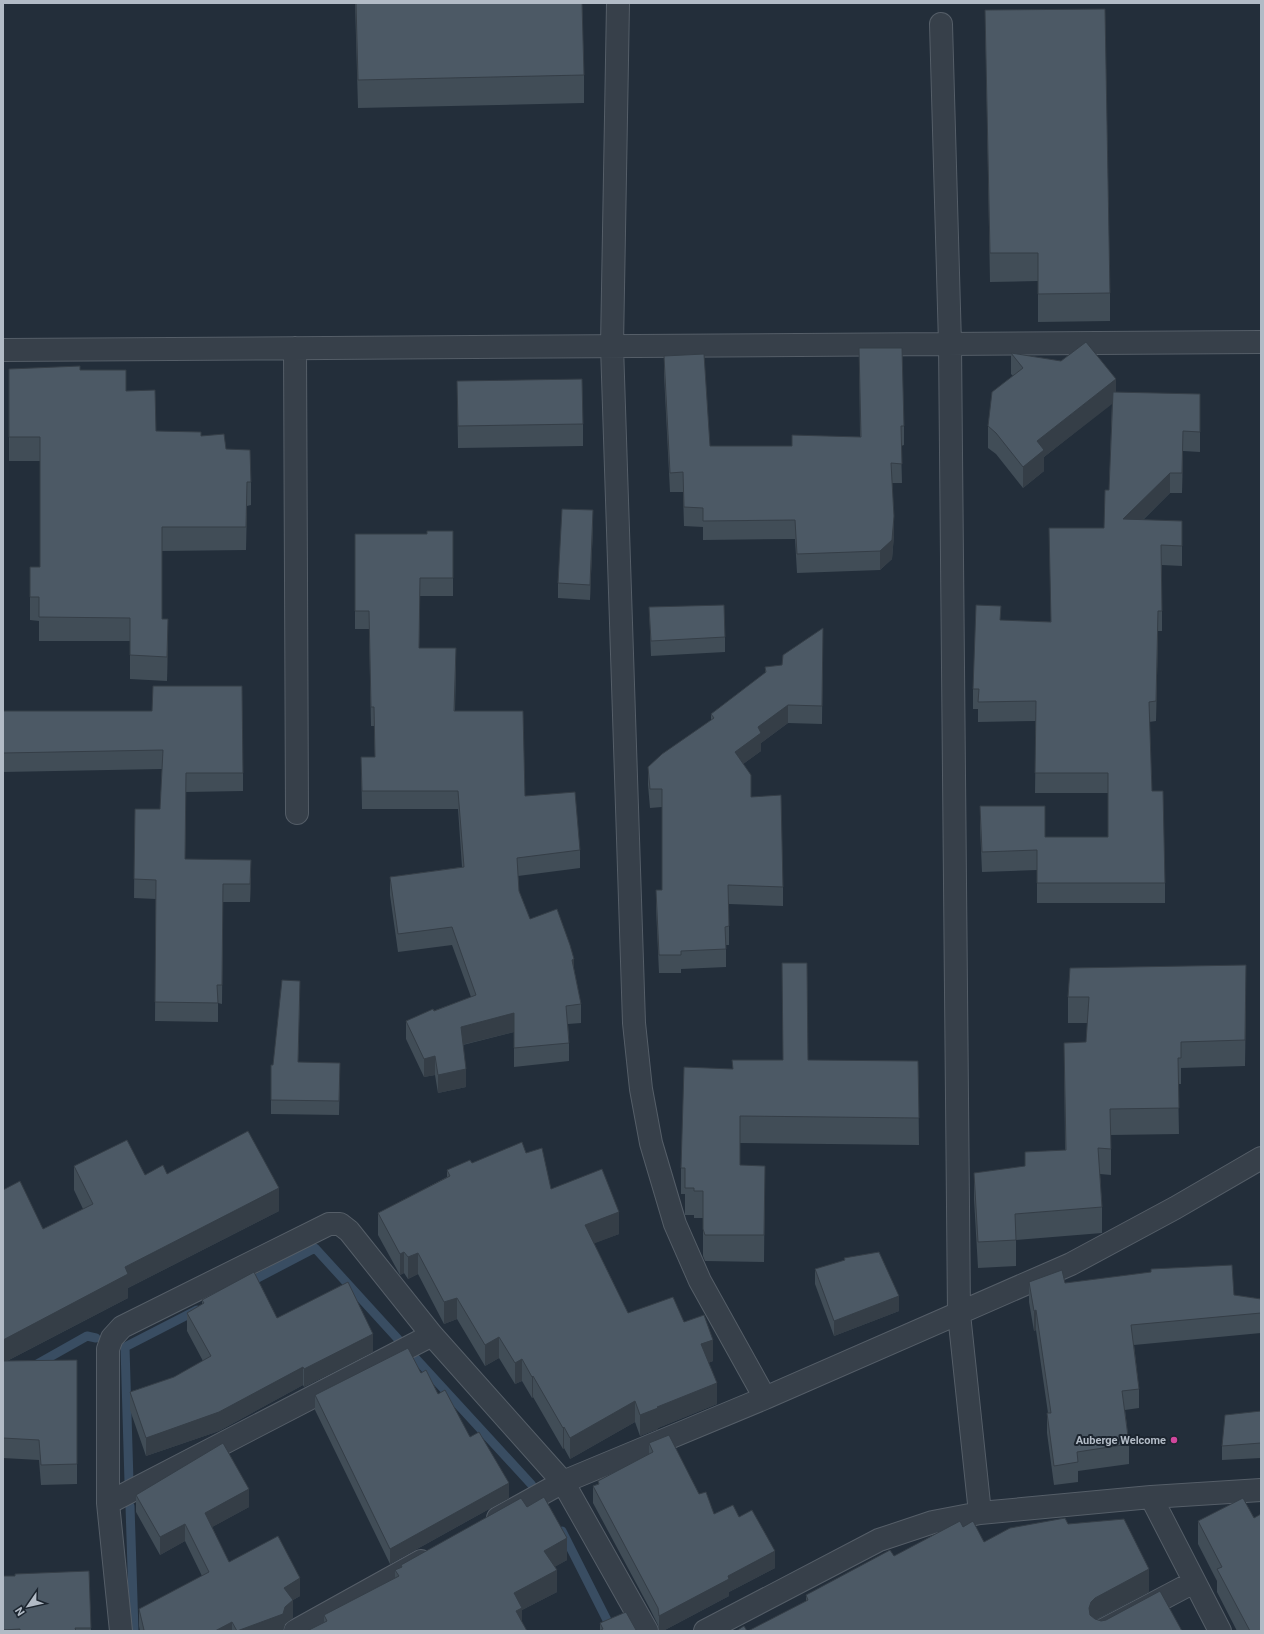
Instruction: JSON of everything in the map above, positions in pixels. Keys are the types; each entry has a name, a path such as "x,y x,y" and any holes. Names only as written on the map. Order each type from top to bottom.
{"street":[{"path":"618,3 612,346 634,1023 641,1089 651,1143 675,1224 700,1281 765,1398"},
{"path":"941,24 950,344 958,1314 980,1513"},
{"path":"3,350 1261,342"},
{"path":"295,348 297,813"},
{"path":"481,1528 563,1482 765,1398 1071,1264 1175,1208 1261,1158"},
{"path":"121,1631 108,1503 108,1349 112,1338 122,1327 329,1224 340,1224 349,1231 432,1335 563,1482 647,1631"},
{"path":"108,1503 432,1335"},
{"path":"705,1631 879,1540 933,1522 980,1513 1151,1497 1261,1490"},
{"path":"1151,1497 1220,1631"},
{"path":"295,1631 439,1551"},
{"path":"1101,1631 1194,1582"}],"building":[{"path":"356,3 582,3 584,75 358,80"},
{"path":"1105,9 1110,293 1038,294 1038,253 990,253 985,10"},
{"path":"1086,342 1116,379 1037,441 1044,450 1023,467 996,433 988,426 992,392 1023,368 1011,353 1061,361"},
{"path":"859,348 902,348 904,426 901,426 902,464 891,463 894,516 892,540 880,551 797,554 795,520 703,521 703,508 684,507 683,472 670,473 664,356 704,354 710,446 792,446 792,435 861,437"},
{"path":"80,366 80,370 126,370 126,391 155,390 156,431 201,432 201,436 224,434 226,449 250,450 251,482 247,482 246,527 162,527 162,619 168,619 167,657 130,655 130,618 39,617 39,597 30,597 30,567 40,567 40,437 9,437 9,369"},
{"path":"582,379 583,424 458,426 457,381"},
{"path":"1113,392 1200,394 1200,432 1183,431 1182,473 1170,473 1123,519 1182,521 1182,546 1161,545 1162,611 1158,611 1156,701 1149,702 1152,791 1163,791 1165,883 1037,883 1037,850 982,852 980,806 1045,806 1045,837 1108,837 1108,773 1035,773 1036,701 978,702 979,689 973,689 976,605 1001,606 1000,620 1051,622 1049,528 1104,528 1105,490 1109,490"},
{"path":"562,509 593,510 590,585 558,583"},
{"path":"427,531 453,531 453,578 420,578 419,648 456,648 454,711 523,711 525,796 575,792 580,850 517,858 519,891 530,919 557,909 574,959 572,960 581,1004 566,1006 569,1043 514,1048 514,1013 461,1027 466,1069 438,1075 435,1056 424,1059 406,1021 433,1009 434,1011 476,995 452,927 398,934 390,877 464,867 458,791 362,791 361,757 375,757 374,707 371,707 369,611 355,611 355,534 427,534"},
{"path":"724,605 725,637 651,641 649,607"},
{"path":"823,628 822,706 788,705 758,727 761,733 735,752 751,775 751,797 781,795 783,887 728,885 729,926 725,927 726,949 681,951 681,955 659,955 656,890 662,890 662,789 650,789 648,767 662,754 714,718 711,714 766,672 765,667 782,665 783,655"},
{"path":"153,686 242,686 243,773 186,773 185,859 251,860 250,884 223,884 222,985 217,985 218,1003 155,1002 156,880 134,879 135,809 160,809 163,750 3,753 3,711 152,711"},
{"path":"782,963 807,963 808,1060 918,1061 919,1118 740,1116 740,1165 765,1166 764,1235 705,1235 703,1229 703,1191 694,1191 694,1188 685,1188 685,1168 681,1168 684,1067 733,1069 732,1060 783,1060"},
{"path":"1246,965 1245,1040 1181,1042 1181,1058 1178,1058 1179,1108 1110,1109 1111,1149 1098,1148 1102,1207 1015,1214 1016,1240 978,1242 974,1173 1025,1166 1025,1152 1066,1150 1064,1043 1086,1042 1089,997 1068,997 1070,968"},
{"path":"282,980 300,981 298,1062 340,1063 339,1101 271,1100 271,1065 273,1065"},
{"path":"248,1131 279,1188 125,1267 128,1274 3,1340 3,1190 20,1181 43,1229 93,1204 74,1166 127,1140 145,1175 163,1165 167,1174"},
{"path":"522,1142 526,1153 542,1148 551,1189 602,1169 619,1212 585,1225 628,1313 673,1297 684,1322 704,1315 713,1340 701,1344 717,1383 640,1415 635,1401 570,1438 522,1359 515,1363 499,1337 485,1345 457,1298 444,1302 418,1253 408,1257 404,1252 400,1254 378,1213 450,1176 447,1170 470,1160 472,1163"},
{"path":"879,1252 899,1296 834,1321 815,1269 845,1260 844,1258"},
{"path":"1232,1265 1234,1295 1261,1299 1261,1313 1131,1325 1139,1389 1122,1391 1129,1444 1077,1452 1078,1462 1054,1466 1047,1413 1051,1413 1036,1310 1034,1311 1029,1282 1062,1270 1065,1283 1151,1272 1151,1269"},
{"path":"254,1272 277,1318 348,1282 373,1334 304,1369 303,1367 219,1412 146,1438 130,1392 174,1377 211,1356 187,1313 204,1303 202,1300"},
{"path":"408,1348 421,1373 426,1370 438,1394 445,1390 470,1437 479,1432 509,1483 390,1549 315,1395"},
{"path":"77,1360 77,1464 41,1465 39,1440 3,1438 3,1361"},
{"path":"1261,1411 1261,1443 1222,1446 1225,1415"},
{"path":"669,1435 699,1494 706,1492 714,1514 733,1505 739,1517 752,1510 775,1551 728,1576 729,1579 659,1616 658,1608 593,1486 599,1484 598,1481 653,1452 649,1443"},
{"path":"223,1443 249,1489 205,1513 229,1562 278,1536 300,1578 284,1588 293,1600 285,1607 283,1614 237,1631 232,1622 215,1631 141,1631 144,1630 139,1609 209,1572 185,1524 160,1537 136,1495"},
{"path":"544,1497 567,1538 544,1551 557,1570 514,1593 522,1608 516,1611 527,1631 307,1631 327,1621 324,1615 399,1576 395,1570 402,1567 401,1565 521,1498 527,1507"},
{"path":"1243,1498 1254,1518 1261,1514 1261,1631 1250,1631 1217,1569 1222,1567 1198,1521"},
{"path":"1065,1518 1068,1524 1124,1519 1149,1569 1095,1598 1091,1602 1089,1608 1090,1615 1101,1621 1106,1620 1160,1591 1182,1631 748,1631 808,1600 806,1595 890,1550 894,1556 960,1521 963,1527 973,1521 984,1542 1010,1528"},
{"path":"89,1571 91,1628 75,1628 76,1631 20,1631 20,1629 3,1630 3,1576 15,1576 15,1574"},
{"path":"626,1612 638,1631 599,1631 603,1629 600,1623"},
{"path":"744,1626 747,1631 736,1631"}],"waterway":[{"path":"248,1283 315,1248 398,1339"},
{"path":"129,1482 125,1347 197,1310"},
{"path":"32,1367 87,1336 96,1338"},
{"path":"408,1350 531,1484 540,1497"},
{"path":"130,1506 134,1631"},
{"path":"562,1531 610,1626"}],"place":[{"name":"Auberge Welcome","path":"1174,1440"}]}
